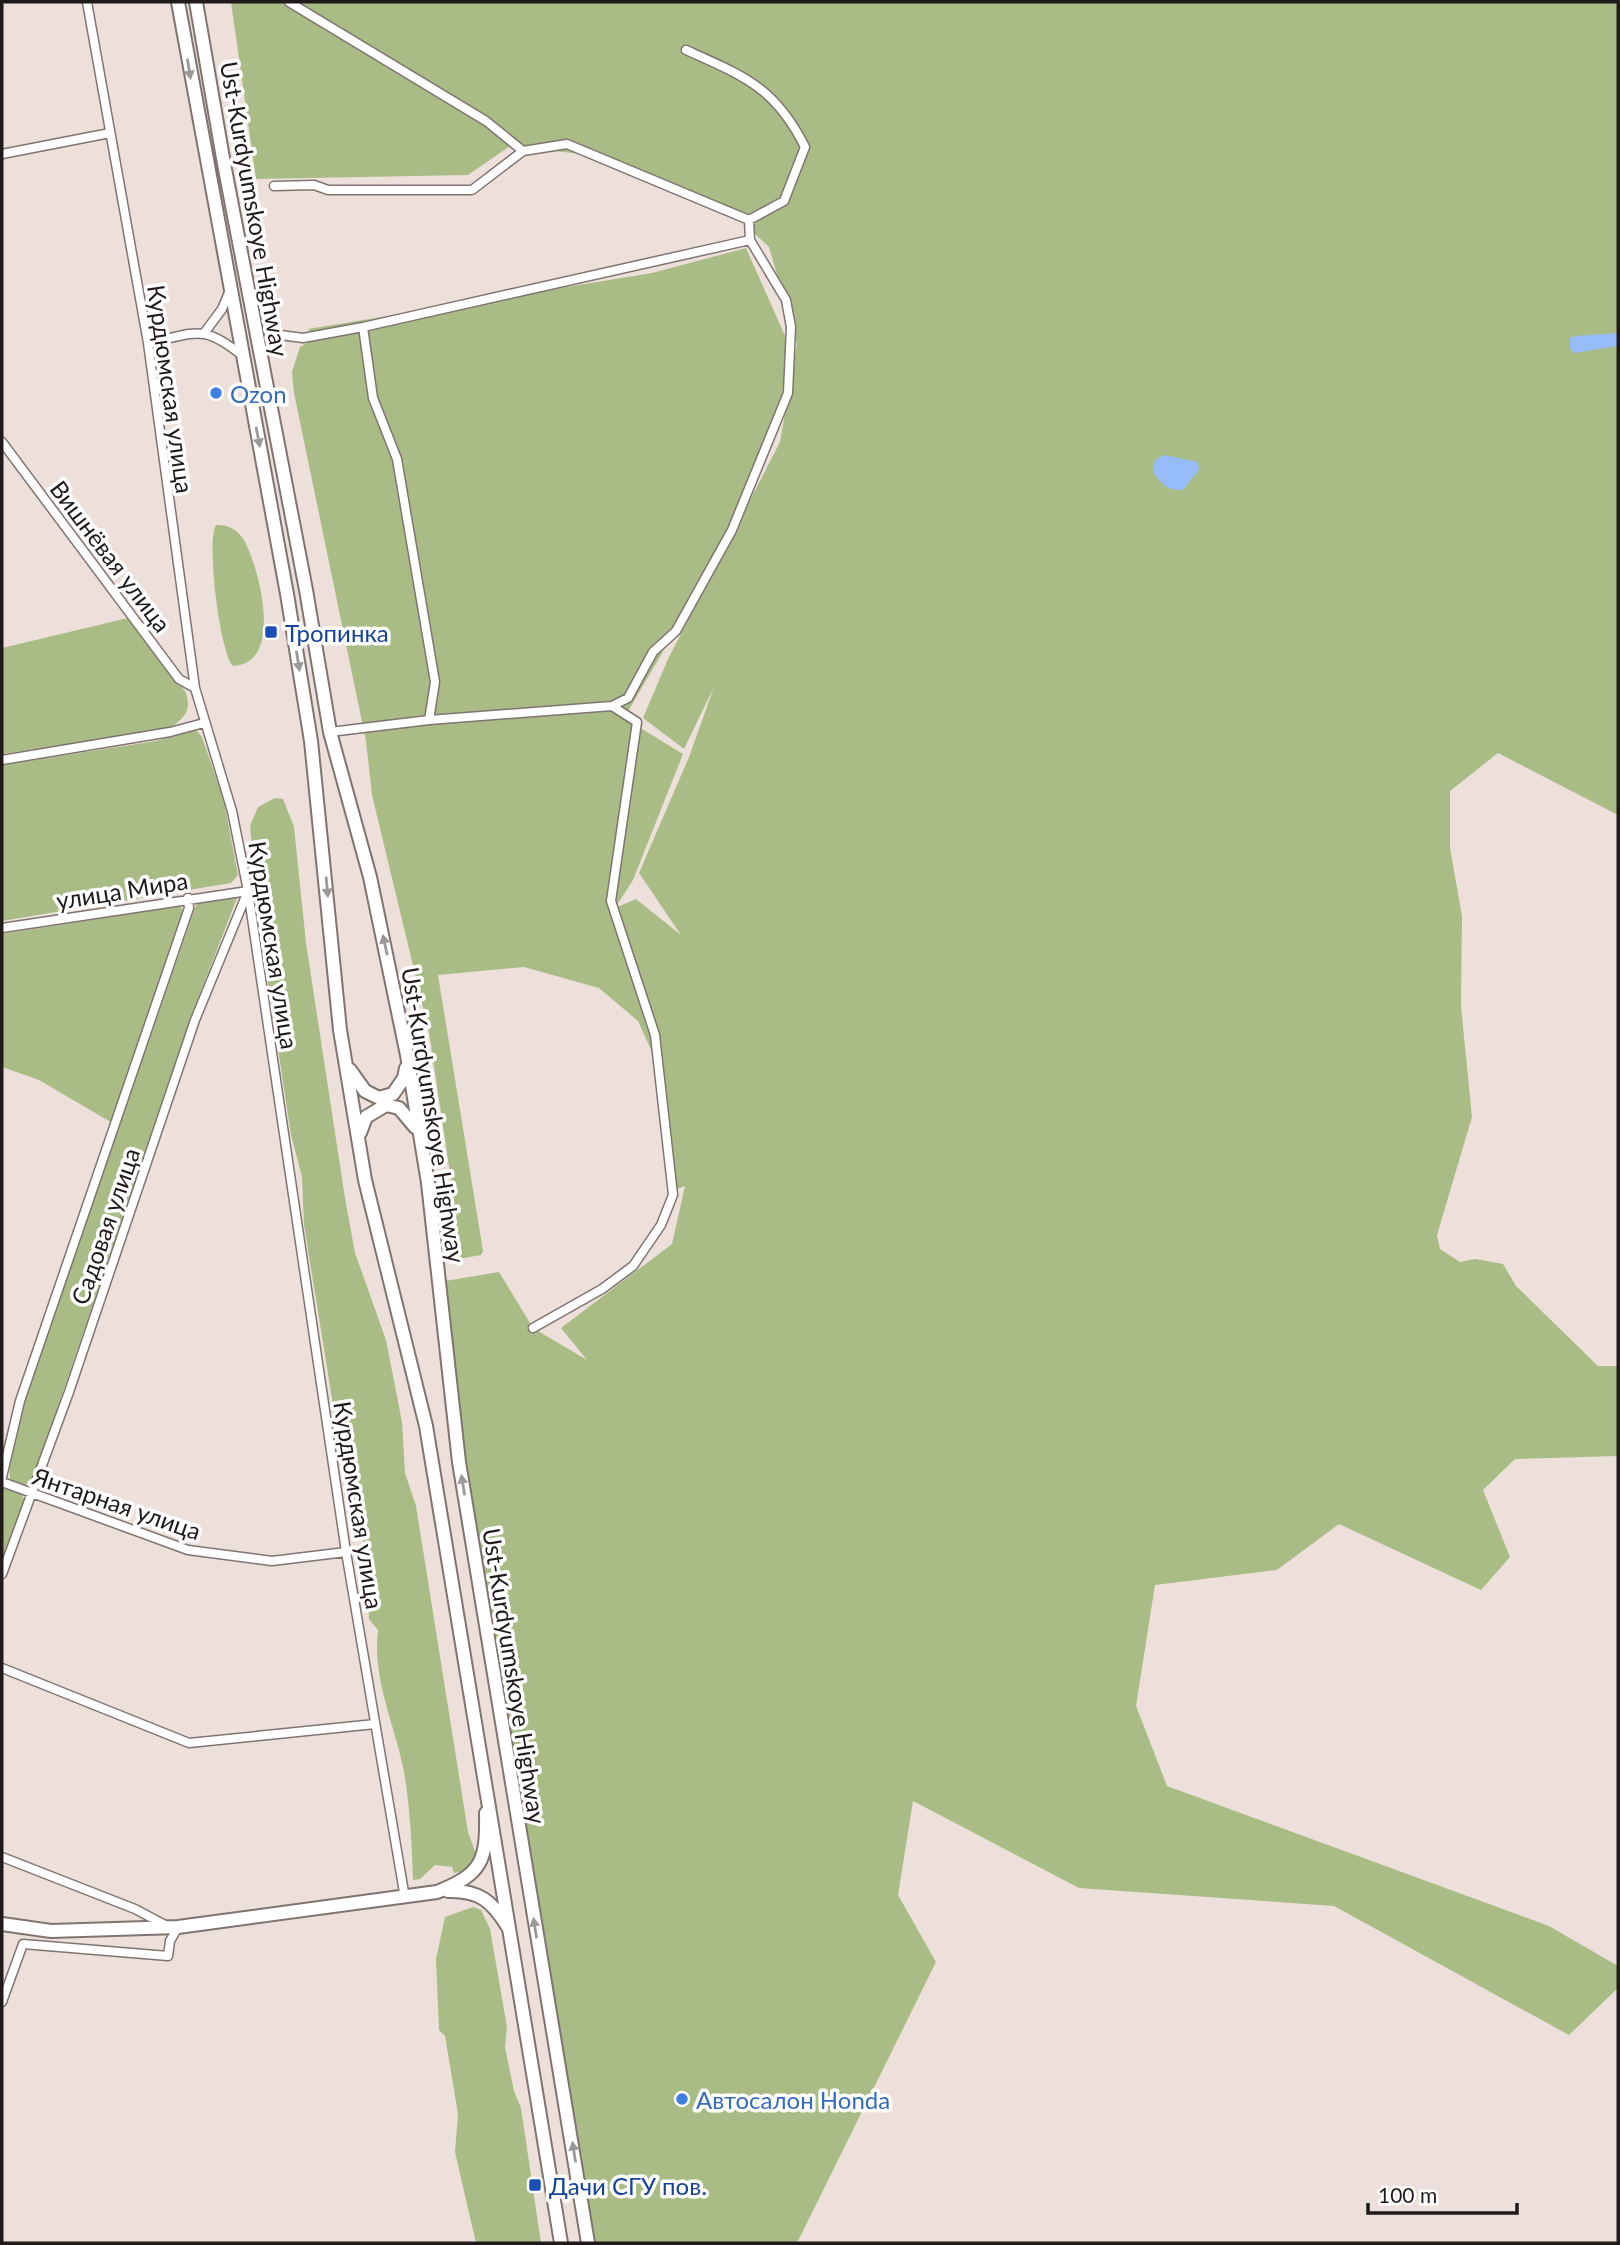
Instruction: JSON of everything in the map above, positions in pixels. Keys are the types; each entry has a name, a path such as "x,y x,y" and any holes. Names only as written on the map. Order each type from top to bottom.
{"main road":[{"name":"Ust-Kurdyumskoye Highway","path":"178,2 311,741 340,1030 380,1251 426,1426 561,2243"},
{"name":"Ust-Kurdyumskoye Highway","path":"197,2 226,177 306,590 330,732 370,877 407,1055 420,1137 459,1462 588,2243"},
{"path":"348,1067 365,1091 379,1098 386,1097 400,1087 407,1055"},
{"path":"359,1138 366,1117 386,1105 399,1108 408,1115 420,1137"},
{"path":"437,1892 463,1882 480,1864 486,1840 486,1792"},
{"path":"2,1924 51,1931 175,1927 437,1892 466,1891 481,1895 495,1906 508,1928"}],"street":[{"name":"Курдюмская улица","path":"87,2 148,343 195,688 232,811 248,891 346,1552 405,1898"},
{"path":"289,2 486,121 523,151"},
{"path":"685,50 731,70 773,97 805,146 784,201 749,220"},
{"path":"2,154 110,133"},
{"path":"274,186 472,190 523,151 567,144 749,220"},
{"path":"330,732 429,720 612,706 628,698 653,652 676,631 732,530 788,393 791,327 786,300 750,240 749,220"},
{"path":"274,334 303,338 363,327 750,240"},
{"path":"205,332 222,309 230,290"},
{"path":"363,327 373,398 397,458 435,682 429,720"},
{"path":"148,343 205,332 223,340 243,356"},
{"name":"Вишнёвая улица","path":"2,442 179,679 195,688"},
{"path":"533,1328 602,1289 633,1266 661,1225 673,1195 655,1035 611,901 637,722 612,706"},
{"path":"2,760 170,732 204,723"},
{"name":"улица Мира","path":"2,928 248,891"},
{"name":"Садовая улица","path":"2,1574 69,1392 195,1020 248,891"},
{"name":"Садовая улица","path":"2,1480 20,1401 189,908 188,898"},
{"name":"Янтарная улица","path":"2,1480 30,1494 188,1550 207,1554 272,1561 346,1552"},
{"path":"2,1668 189,1743 375,1724"},
{"path":"2,1857 175,1927 168,1956 23,1944 2,2002"}],"green space":[{"path":"231,2 1618,2 1618,815 1498,753 1450,791 1450,848 1462,916 1461,1006 1472,1117 1437,1235 1440,1249 1460,1262 1475,1259 1503,1264 1516,1286 1598,1366 1618,1366 1618,1456 1515,1459 1483,1490 1510,1557 1481,1590 1339,1524 1277,1570 1155,1585 1136,1706 1167,1786 1549,1926 1618,1966 1618,1988 1569,2035 1334,1906 1079,1888 913,1801 898,1895 936,1962 797,2243 588,2243 475,1561 439,1282 499,1272 533,1328 587,1360 561,1328 672,1244 685,1186 672,1191 657,1063 638,1021 599,988 524,967 438,975 483,1251 481,1255 458,1259 455,1207 429,1032 372,795 366,741 294,393 292,372 300,347 316,338 308,329 652,273 746,248 790,347 774,440 661,655 624,718 683,754 633,880 615,908 636,899 681,935 639,873 689,757 714,687 684,749 643,718 668,659 780,442 797,344 769,247 725,206 608,157 510,146 468,175 256,179"},
{"path":"216,525 232,528 244,540 256,571 264,612 259,649 249,661 233,666 223,641 216,597 213,535"},
{"path":"128,618 185,691 188,704 183,718 168,729 2,754 2,648"},
{"path":"196,730 202,737 224,801 238,875 231,883 2,921 2,765 156,741"},
{"path":"275,798 283,799 294,827 306,943 345,1198 355,1253 386,1340 402,1422 405,1473 416,1506 468,1832 476,1854 465,1871 454,1873 452,1867 435,1865 420,1879 413,1880 404,1772 381,1684 378,1630 369,1619 366,1552 356,1512 349,1504 304,1225 302,1177 291,1135 264,955 250,826 258,807"},
{"path":"237,898 191,1017 36,1471 29,1484 21,1485 10,1479 9,1460 24,1402 196,905 202,901"},
{"path":"180,906 184,912 114,1124 39,1080 2,1067 2,934"},
{"path":"2,1486 21,1493 25,1501 2,1565"},
{"path":"473,1907 481,1910 490,1929 507,2027 505,2047 514,2091 521,2108 541,2243 476,2243 455,2152 458,2114 445,2036 439,2030 436,1959 445,1917"}],"water":[{"path":"1618,333 1618,346 1574,353 1570,348 1570,338 1575,336"},
{"path":"1164,455 1198,462 1199,470 1183,490 1165,486 1153,471 1155,460"}],"place":[{"name":"Ozon","path":"216,393"},
{"name":"Тропинка","path":"271,632"},
{"name":"Автосалон Honda","path":"682,2099"},
{"name":"Дачи СГУ пов.","path":"535,2185"}]}
